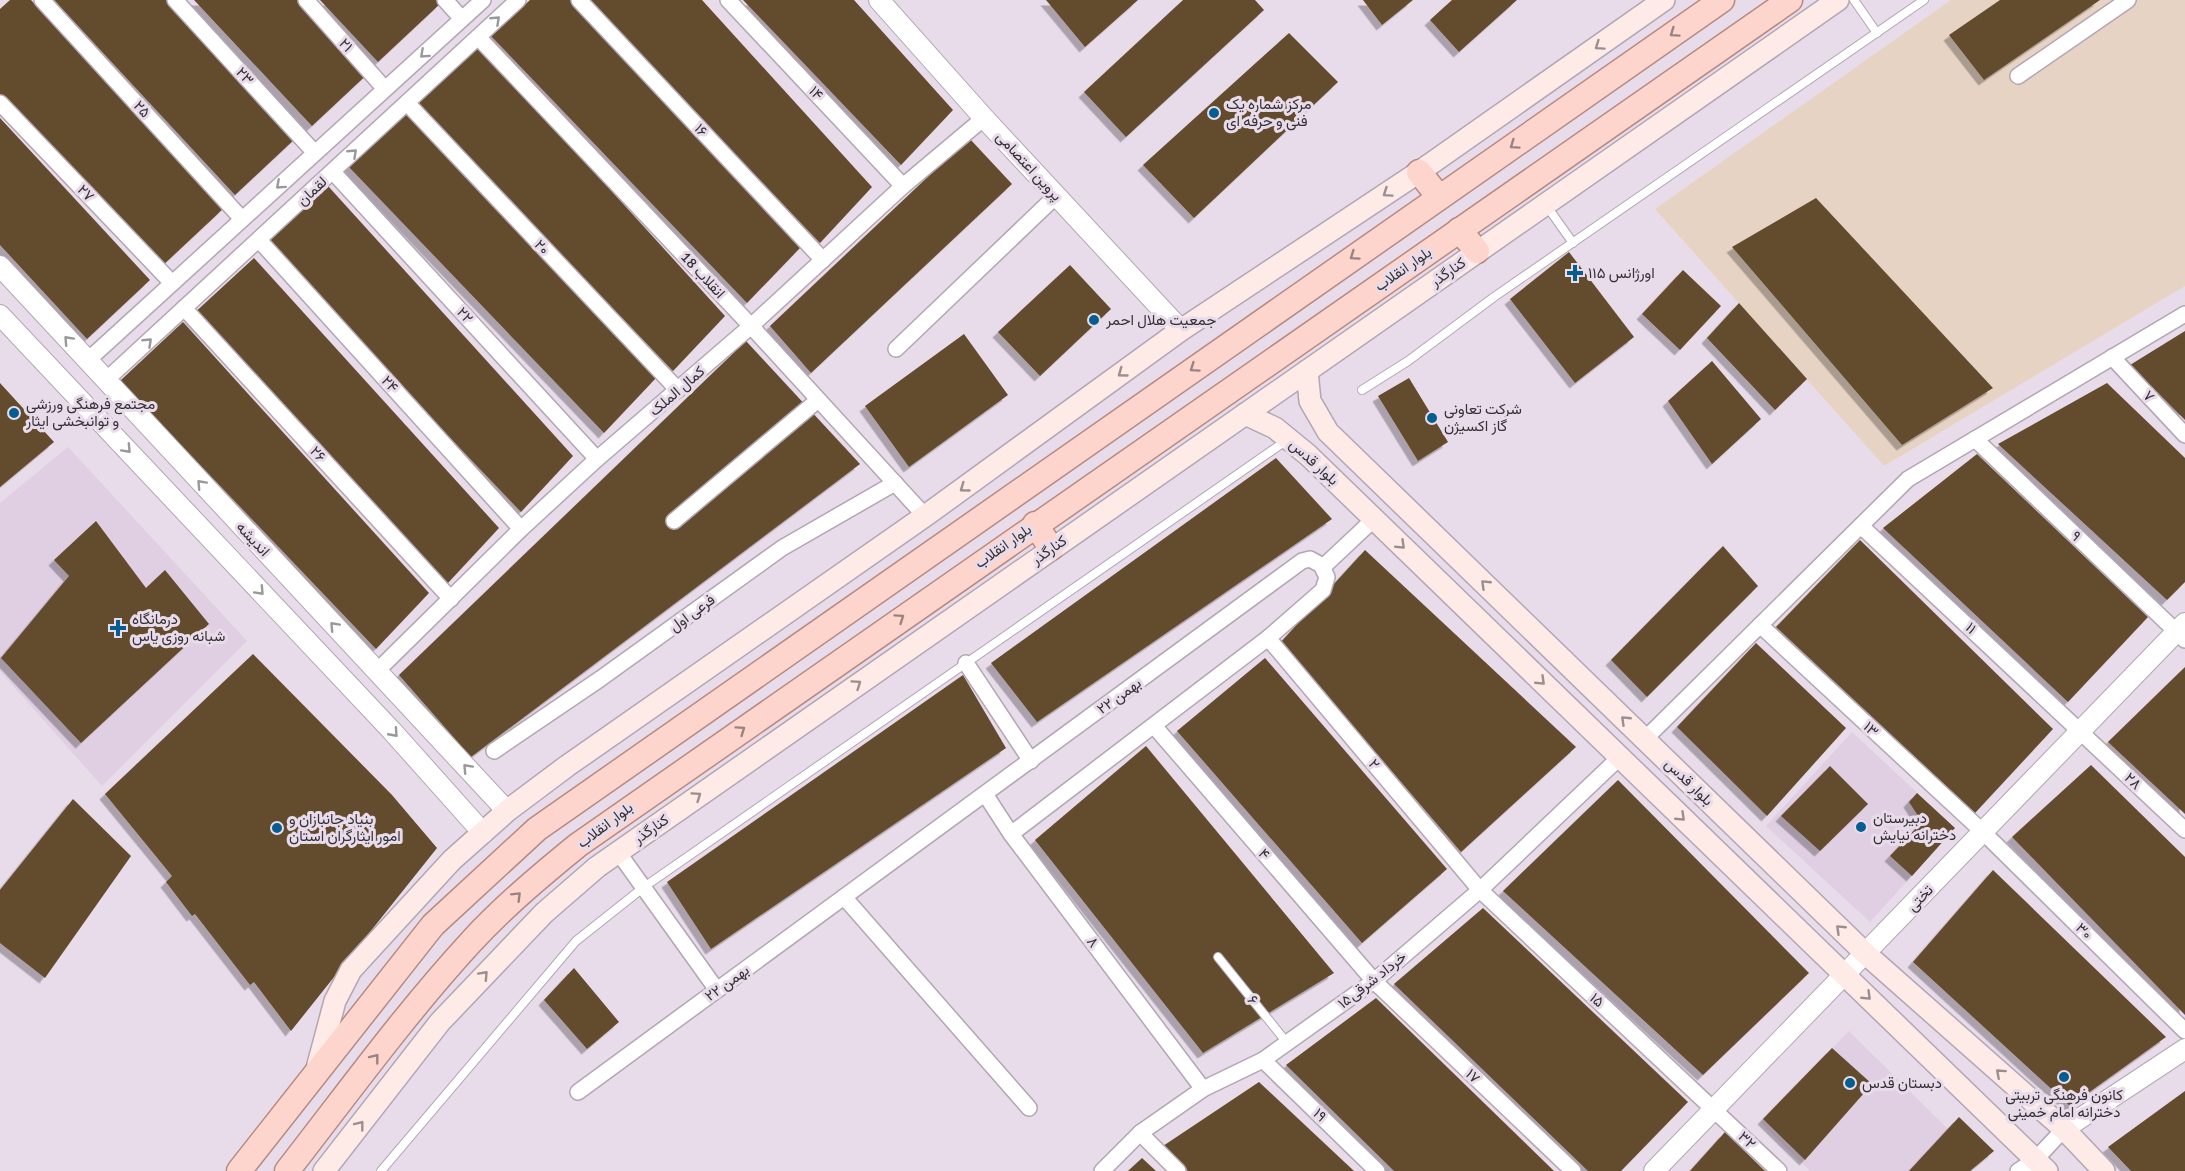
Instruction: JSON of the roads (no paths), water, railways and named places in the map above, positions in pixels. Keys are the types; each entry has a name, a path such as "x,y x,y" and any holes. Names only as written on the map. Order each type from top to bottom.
{"main road":[{"path":"316,1072 335,1001 351,970 445,868 507,811 567,766 926,516 1181,330 1419,172 1664,0"},
{"path":"239,1171 434,925 483,876 553,817 1722,0"},
{"name":"بلوار انقلاب","path":"288,1171 413,1010 471,943 523,890 624,811 1790,0"},
{"name":"کنارگذر","path":"324,1171 440,1022 544,913 618,852 1838,0"},
{"path":"1419,172 1439,197"},
{"path":"1459,230 1477,251"},
{"name":"بلوار قدس","path":"1307,371 1310,401 1328,432 1866,954 2064,1129 2104,1171"},
{"name":"بلوار قدس","path":"1245,414 1275,428 1289,439 1374,519 1845,975 2034,1167"},
{"path":"1374,519 1396,498"},
{"path":"1035,524 1051,548"},
{"path":"764,668 785,699"}],"street":[{"name":"۲۵","path":"42,0 242,219"},
{"name":"۲۳","path":"175,0 315,153"},
{"name":"۲۱","path":"306,0 385,89"},
{"path":"445,0 462,19"},
{"name":"لقمان","path":"87,360 483,0"},
{"name":"لقمان","path":"105,381 518,0"},
{"name":"۱۶","path":"579,0 823,260"},
{"name":"۱۴","path":"728,0 903,186"},
{"name":"پروین اعتصامی","path":"879,0 984,118 1181,330"},
{"path":"2018,76 2128,0"},
{"name":"انقلاب 18","path":"478,37 752,326 926,516"},
{"name":"۲۷","path":"0,103 172,283"},
{"name":"۲۰","path":"407,103 678,390"},
{"name":"کمال الملک","path":"377,671 521,529 597,459 752,326 903,186 984,118"},
{"name":"۲۲","path":"333,172 597,459"},
{"path":"896,349 1057,195"},
{"name":"۲۴","path":"259,240 521,529"},
{"name":"اندیشه","path":"0,266 507,811"},
{"name":"۲۶","path":"184,309 451,599"},
{"path":"1644,739 1908,479 2185,314"},
{"name":"اندیشه","path":"0,315 223,551 483,833"},
{"name":"۷","path":"2112,357 2185,435"},
{"path":"674,521 818,400"},
{"name":"۹","path":"1975,439 2182,632"},
{"name":"فرعی اول","path":"494,751 600,679 782,548 895,483"},
{"path":"1011,834 1155,727 1268,638 1323,590 1327,577 1323,567 1374,519"},
{"name":"۱۱","path":"1861,526 2080,731"},
{"path":"223,551 244,530"},
{"name":"۲۲ بهمن","path":"578,1092 1302,561 1310,559 1323,567"},
{"name":"۱۳","path":"1760,625 1983,832"},
{"name":"تختی","path":"1654,1171 2080,731 2182,632"},
{"name":"۲","path":"1268,638 1480,890"},
{"path":"966,663 1031,761"},
{"name":"۴","path":"1155,727 1374,981"},
{"name":"۲۸","path":"2080,731 2185,830"},
{"name":"۱۵خرداد شرقی","path":"1102,1171 1140,1134 1203,1089 1263,1060 1374,981 1480,890 1620,757"},
{"path":"466,814 474,815 482,810 489,792"},
{"name":"۸","path":"985,794 1011,834 1203,1089"},
{"name":"۳۰","path":"1983,832 2185,1031"},
{"path":"618,852 717,990"},
{"name":"۱۵","path":"1480,890 1715,1109"},
{"path":"844,897 1029,1108"},
{"name":"۱۷","path":"1374,981 1573,1171"},
{"path":"2034,1167 2064,1129 2185,1049"},
{"name":"۱۹","path":"1263,1060 1377,1171"},
{"name":"۳۲","path":"1715,1109 1779,1171"},
{"path":"1140,1134 1178,1171"}],"lane":[{"path":"1854,0 1877,33"},
{"path":"1362,390 1408,361 1573,243 1924,0"},
{"path":"1545,204 1573,243"},
{"path":"381,1171 576,941 644,887 1289,439"},
{"name":"۶","path":"1218,957 1287,1044"}],"place":[{"name":"مرکز شماره یک فنی و حرفه ای","path":"1214,113"},
{"name":"اورژانس ۱۱۵","path":"1575,273"},
{"name":"جمعیت هلال احمر","path":"1094,320"},
{"name":"مجتمع فرهنگی ورزشی و توانبخشی ایثار","path":"14,413"},
{"name":"شرکت تعاونی گاز اکسیژن","path":"1432,418"},
{"name":"درمانگاه شبانه روزی یاس","path":"118,628"},
{"name":"دبیرستان دخترانه نیایش","path":"1861,827"},
{"name":"بنیاد جانبازان و امور ایثارگران استان","path":"277,828"},
{"name":"کانون فرهنگی تربیتی دخترانه امام خمینی","path":"2064,1077"},
{"name":"دبستان قدس","path":"1850,1083"}]}
